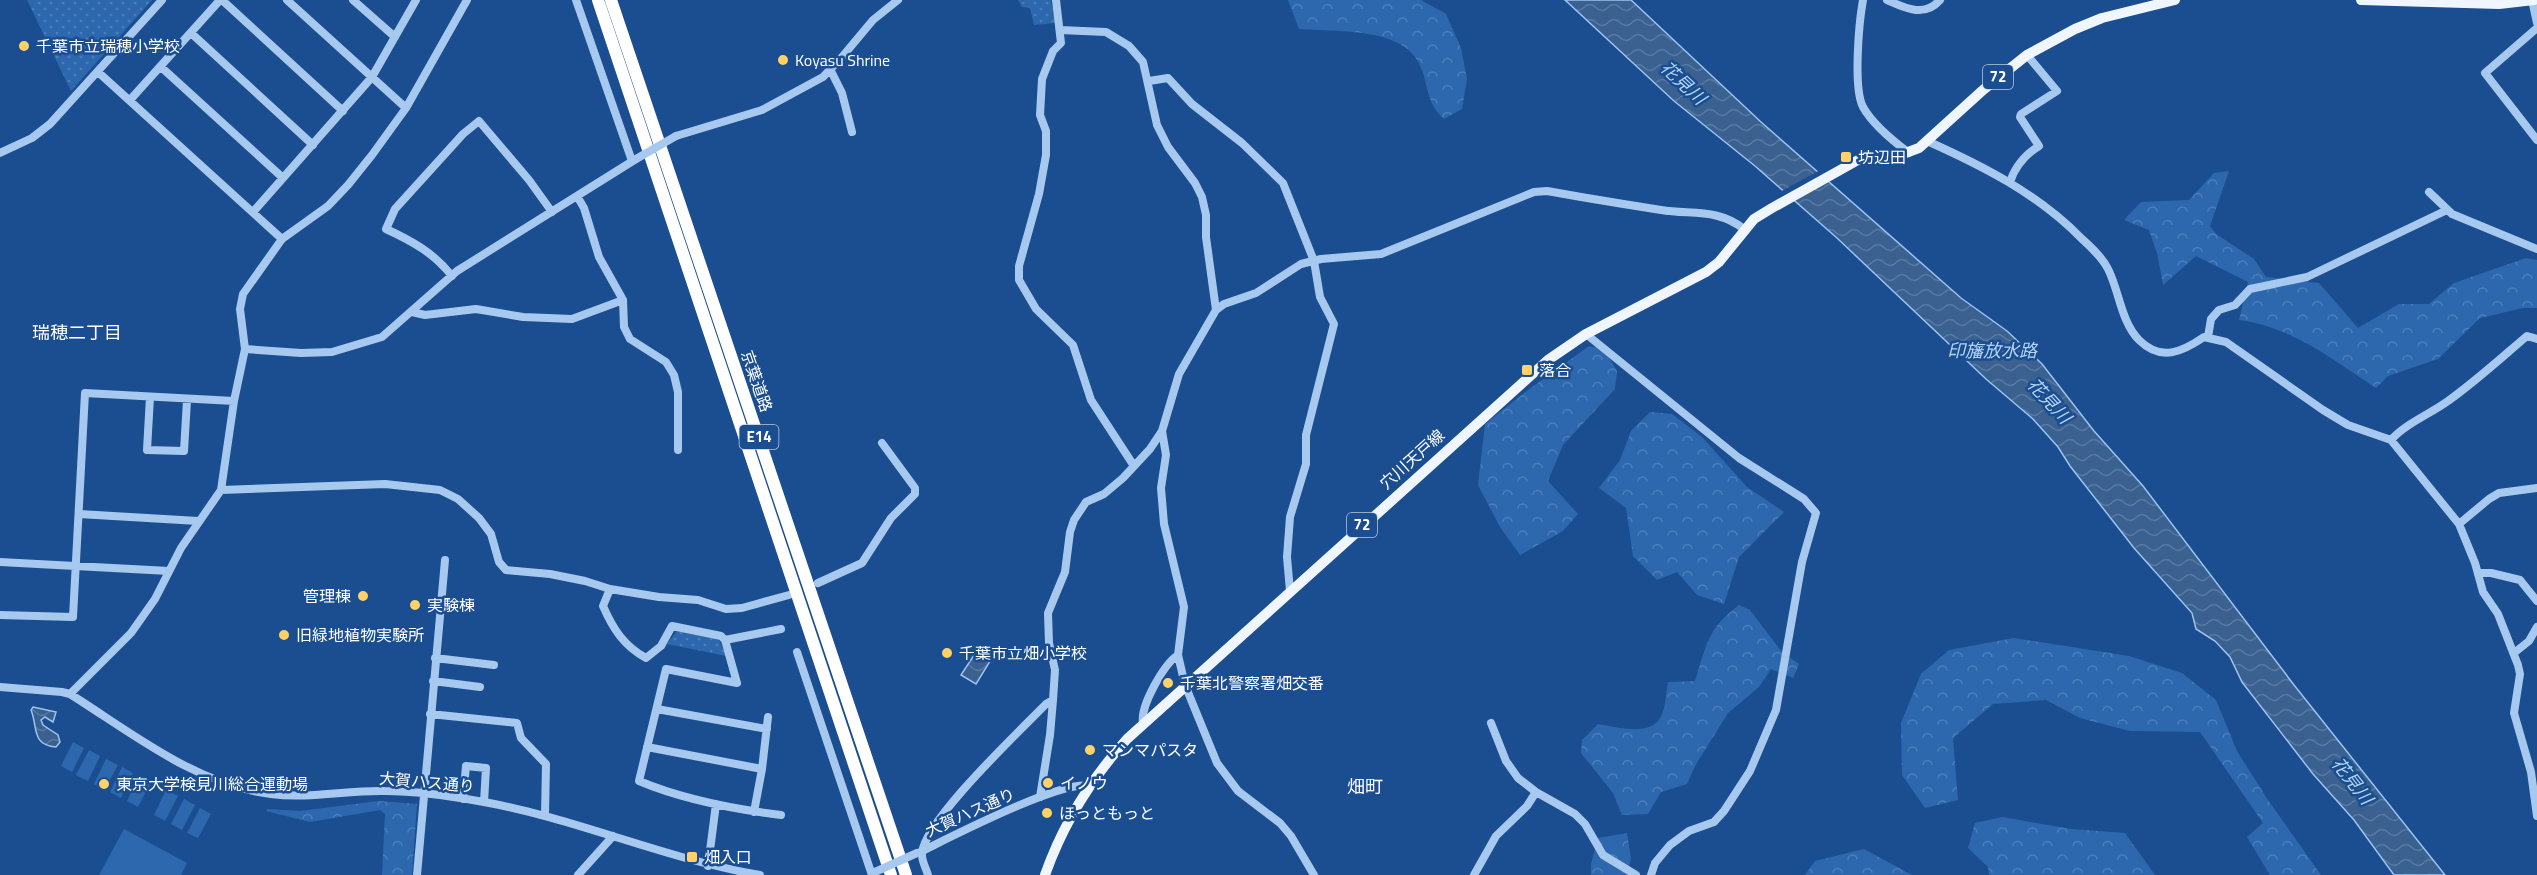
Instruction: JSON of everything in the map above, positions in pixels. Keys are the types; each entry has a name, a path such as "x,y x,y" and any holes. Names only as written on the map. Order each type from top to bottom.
{"highway":[{"name":"京葉道路","path":"598,0 891,875"},
{"name":"京葉道路","path":"612,0 906,875"}],"main road":[{"name":"72","path":"1909,153 1927,141 1983,90 2027,55 2075,29 2102,18 2175,0"},
{"path":"2361,0 2499,3 2533,0"},
{"name":"穴川天戸線","path":"1045,875 1060,839 1089,786 1105,764 1143,723 1518,385 1548,360 1586,334 1706,272 1725,255 1754,219 1858,160 1909,153"}],"street":[{"path":"0,153 43,130 162,0"},
{"path":"130,100 221,0 343,111"},
{"path":"287,0 406,108"},
{"path":"353,0 395,38"},
{"path":"253,212 372,78 416,0"},
{"path":"70,694 121,645 154,599 198,521 212,506 221,490 234,401 246,349 240,309 243,294 282,239 328,206 348,185 406,108 467,0"},
{"path":"576,0 634,160"},
{"path":"246,349 302,353 332,352 381,337 452,276 634,160 676,136 762,110 797,92 831,70 864,30 897,0"},
{"path":"1056,0 1061,43 1053,51 1042,79 1040,116 1046,131 1046,155 1040,194 1019,266 1019,280 1036,309 1073,345 1091,400 1134,466"},
{"path":"1863,0 1858,80 1862,106 1898,145 1909,153"},
{"path":"1887,0 1920,11 1933,8 1940,0"},
{"path":"2533,0 2537,23"},
{"path":"2537,28 2485,72 2537,140"},
{"path":"1060,30 1106,32 1129,46 1143,62 1157,125 1168,147 1195,183 1202,198 1206,215 1206,237 1216,310"},
{"path":"191,33 313,145"},
{"path":"2010,182 2012,175 2029,152 2039,146 2020,117 2021,114 2057,91 2027,55"},
{"path":"161,67 283,178"},
{"path":"831,70 842,93 852,132"},
{"path":"98,72 282,239"},
{"path":"1149,81 1168,78 1192,104 1242,144 1283,183 1314,261 1320,297 1334,324 1334,332 1320,375 1306,435 1306,464 1290,517 1287,557 1290,591"},
{"path":"452,276 442,263 426,250 386,229 395,209 463,134 479,121 529,180 552,212"},
{"path":"1927,141 2010,182 2062,219 2093,249 2108,268 2130,326 2139,340 2157,351 2170,354 2188,348 2208,337 2226,342 2348,425 2391,440 2465,533 2483,592 2498,614 2514,653 2520,674 2514,713 2531,772 2537,816"},
{"path":"1040,797 1050,735 1055,670 1049,643 1048,613 1065,572 1070,532 1074,520 1086,502 1114,487 1150,449 1162,431 1179,374 1216,310 1224,304 1256,293 1301,264 1381,255 1534,192 1547,191 1673,212 1710,213 1730,219 1744,229"},
{"path":"2429,192 2447,210 2471,223 2537,249"},
{"path":"577,196 584,208 599,257 623,300 624,327 630,339 666,362 674,375 678,392 678,450"},
{"path":"2208,337 2211,319 2219,310 2235,305 2250,289 2307,277 2447,210"},
{"path":"412,312 425,315 477,309 523,318 572,318 623,300"},
{"path":"1586,334 1739,458 1804,499 1816,513 1802,562 1776,710 1750,771 1725,811 1714,822 1689,831 1670,845 1655,862 1651,875"},
{"path":"2391,440 2399,431 2423,418 2468,386 2527,336 2537,339"},
{"path":"0,615 73,617 85,393 234,401"},
{"path":"150,397 147,450 184,451 187,399"},
{"path":"1162,431 1166,455 1161,488 1164,524 1184,607 1178,655 1185,685 1223,772 1243,796 1280,823 1291,836 1314,875"},
{"path":"818,583 862,563 891,518 915,494 915,488 882,443"},
{"path":"221,490 374,484 440,490 458,499 479,518 491,534 499,562 506,570 550,574 585,581 610,590 694,599 732,609 789,595"},
{"path":"2459,524 2499,494 2537,489"},
{"path":"79,514 198,521"},
{"path":"417,875 445,560"},
{"path":"0,562 169,571"},
{"path":"2479,573 2491,573 2520,580 2537,601"},
{"path":"610,590 603,606 611,624 621,639 646,658 661,646 672,626 721,636 725,640 737,682 666,669 639,781 666,793 754,812 781,815"},
{"path":"2514,653 2529,640 2537,627"},
{"path":"725,640 781,629"},
{"path":"797,652 871,874"},
{"path":"1143,723 1142,717 1146,701 1157,680 1178,655"},
{"path":"435,658 494,665"},
{"path":"433,681 480,687"},
{"name":"大賀ハス通り","path":"0,687 70,694 166,755 229,783 254,790 286,795 384,790 484,802 545,815 708,866 760,875"},
{"path":"928,875 919,852 947,809 972,780 1053,700"},
{"path":"657,709 767,729"},
{"path":"430,714 517,723 521,738 546,765 545,815"},
{"path":"754,812 768,717"},
{"path":"1491,723 1506,761 1518,778 1536,792 1575,814 1585,824 1603,855 1636,875"},
{"path":"647,747 762,769"},
{"path":"463,799 466,766 486,768 484,802"},
{"name":"大賀ハス通り","path":"871,874 1040,797 1074,785 1089,786"},
{"path":"1474,875 1496,836 1527,806 1536,792"},
{"path":"708,866 716,804"},
{"path":"578,875 613,836"}],"green space":[{"path":"27,0 152,0 71,91"},
{"path":"1018,0 1051,0 1055,23 1034,25 1030,8 1022,7"},
{"path":"1288,0 1421,0 1446,14 1461,48 1467,79 1462,109 1444,119 1437,112 1421,68 1408,49 1380,36 1364,33 1299,29"},
{"path":"2229,171 2210,226 2216,234 2254,259 2266,277 2319,283 2358,328 2399,304 2429,304 2454,283 2526,258 2537,260 2537,308 2523,308 2480,318 2438,359 2388,376 2376,388 2327,355 2295,337 2259,324 2239,320 2248,282 2196,256 2163,285 2157,253 2149,230 2124,220 2141,202 2189,200 2214,173"},
{"path":"1589,346 1604,349 1617,371 1615,389 1563,445 1548,481 1578,514 1563,531 1520,555 1500,527 1478,485 1485,424"},
{"path":"1650,412 1672,414 1702,437 1747,487 1784,512 1739,557 1724,604 1697,595 1677,572 1657,580 1633,556 1626,508 1599,488 1620,460 1631,431"},
{"path":"1739,605 1750,610 1782,652 1799,664 1793,678 1771,669 1759,687 1728,713 1695,766 1687,784 1661,792 1648,814 1622,815 1613,793 1581,753 1582,740 1598,724 1643,729 1658,721 1662,714 1668,682 1695,681 1714,630"},
{"path":"677,631 719,640 726,656 667,644"},
{"path":"2014,638 2129,656 2182,673 2216,700 2237,751 2268,800 2321,875 2270,875 2247,837 2263,823 2200,732 2130,731 2080,718 2046,700 1993,704 1953,738 1958,800 1925,808 1902,775 1901,723 1921,674 1949,650"},
{"path":"73,742 84,748 72,772 61,766"},
{"path":"89,750 100,756 88,781 76,775"},
{"path":"106,759 118,765 105,789 94,784"},
{"path":"122,767 133,773 121,798 110,792"},
{"path":"139,776 151,782 138,807 127,801"},
{"path":"166,790 178,796 165,821 154,815"},
{"path":"184,799 195,805 182,830 171,824"},
{"path":"379,801 417,804 412,875 382,875 385,814 380,810 310,822 266,811 267,809 300,811"},
{"path":"200,808 211,814 198,838 187,833"},
{"path":"2002,817 2071,829 2125,833 2155,875 1989,875 1988,867 1968,848 1975,823"},
{"path":"124,829 187,863 181,875 99,875"},
{"path":"1627,833 1631,858 1627,875 1591,875 1591,864 1598,838"},
{"path":"1864,849 1912,875 1805,875 1815,861"}],"water":[{"name":"印旛放水路","path":"1565,0 1631,0 1761,122 1961,298 2007,331 2042,364 2094,431 2143,486 2294,685 2445,875 2394,875 2354,820 2313,774 2242,682 2230,657 2215,641 2196,629 2192,613 2134,548 2070,466 2058,447 2033,419 1986,379 1837,238 1755,166 1674,101"},
{"path":"978,649 992,658 976,684 961,675"},
{"path":"33,707 56,712 53,722 45,717 41,720 43,725 58,735 60,742 56,747 48,746 39,739 31,710"}],"pier":[{"path":"1820,170 1831,179 1792,202 1780,192"}],"place":[{"name":"千葉市立瑞穂小学校","path":"24,46"},
{"name":"Koyasu Shrine","path":"783,60"},
{"name":"坊辺田","path":"1846,157"},
{"name":"落合","path":"1527,370"},
{"name":"管理棟","path":"363,596"},
{"name":"実験棟","path":"415,605"},
{"name":"旧緑地植物実験所","path":"284,635"},
{"name":"千葉市立畑小学校","path":"947,653"},
{"name":"千葉北警察署畑交番","path":"1168,683"},
{"name":"マンマパスタ","path":"1090,750"},
{"name":"イノウ","path":"1048,783"},
{"name":"東京大学検見川総合運動場","path":"104,784"},
{"name":"ほっともっと","path":"1047,813"},
{"name":"畑入口","path":"692,857"}],"district":[{"name":"瑞穂二丁目","path":"77,333"},
{"name":"畑町","path":"1365,787"}],"water label":[{"name":"花見川","path":"1683,83"},
{"name":"花見川","path":"2049,401"},
{"name":"花見川","path":"2352,781"}]}
